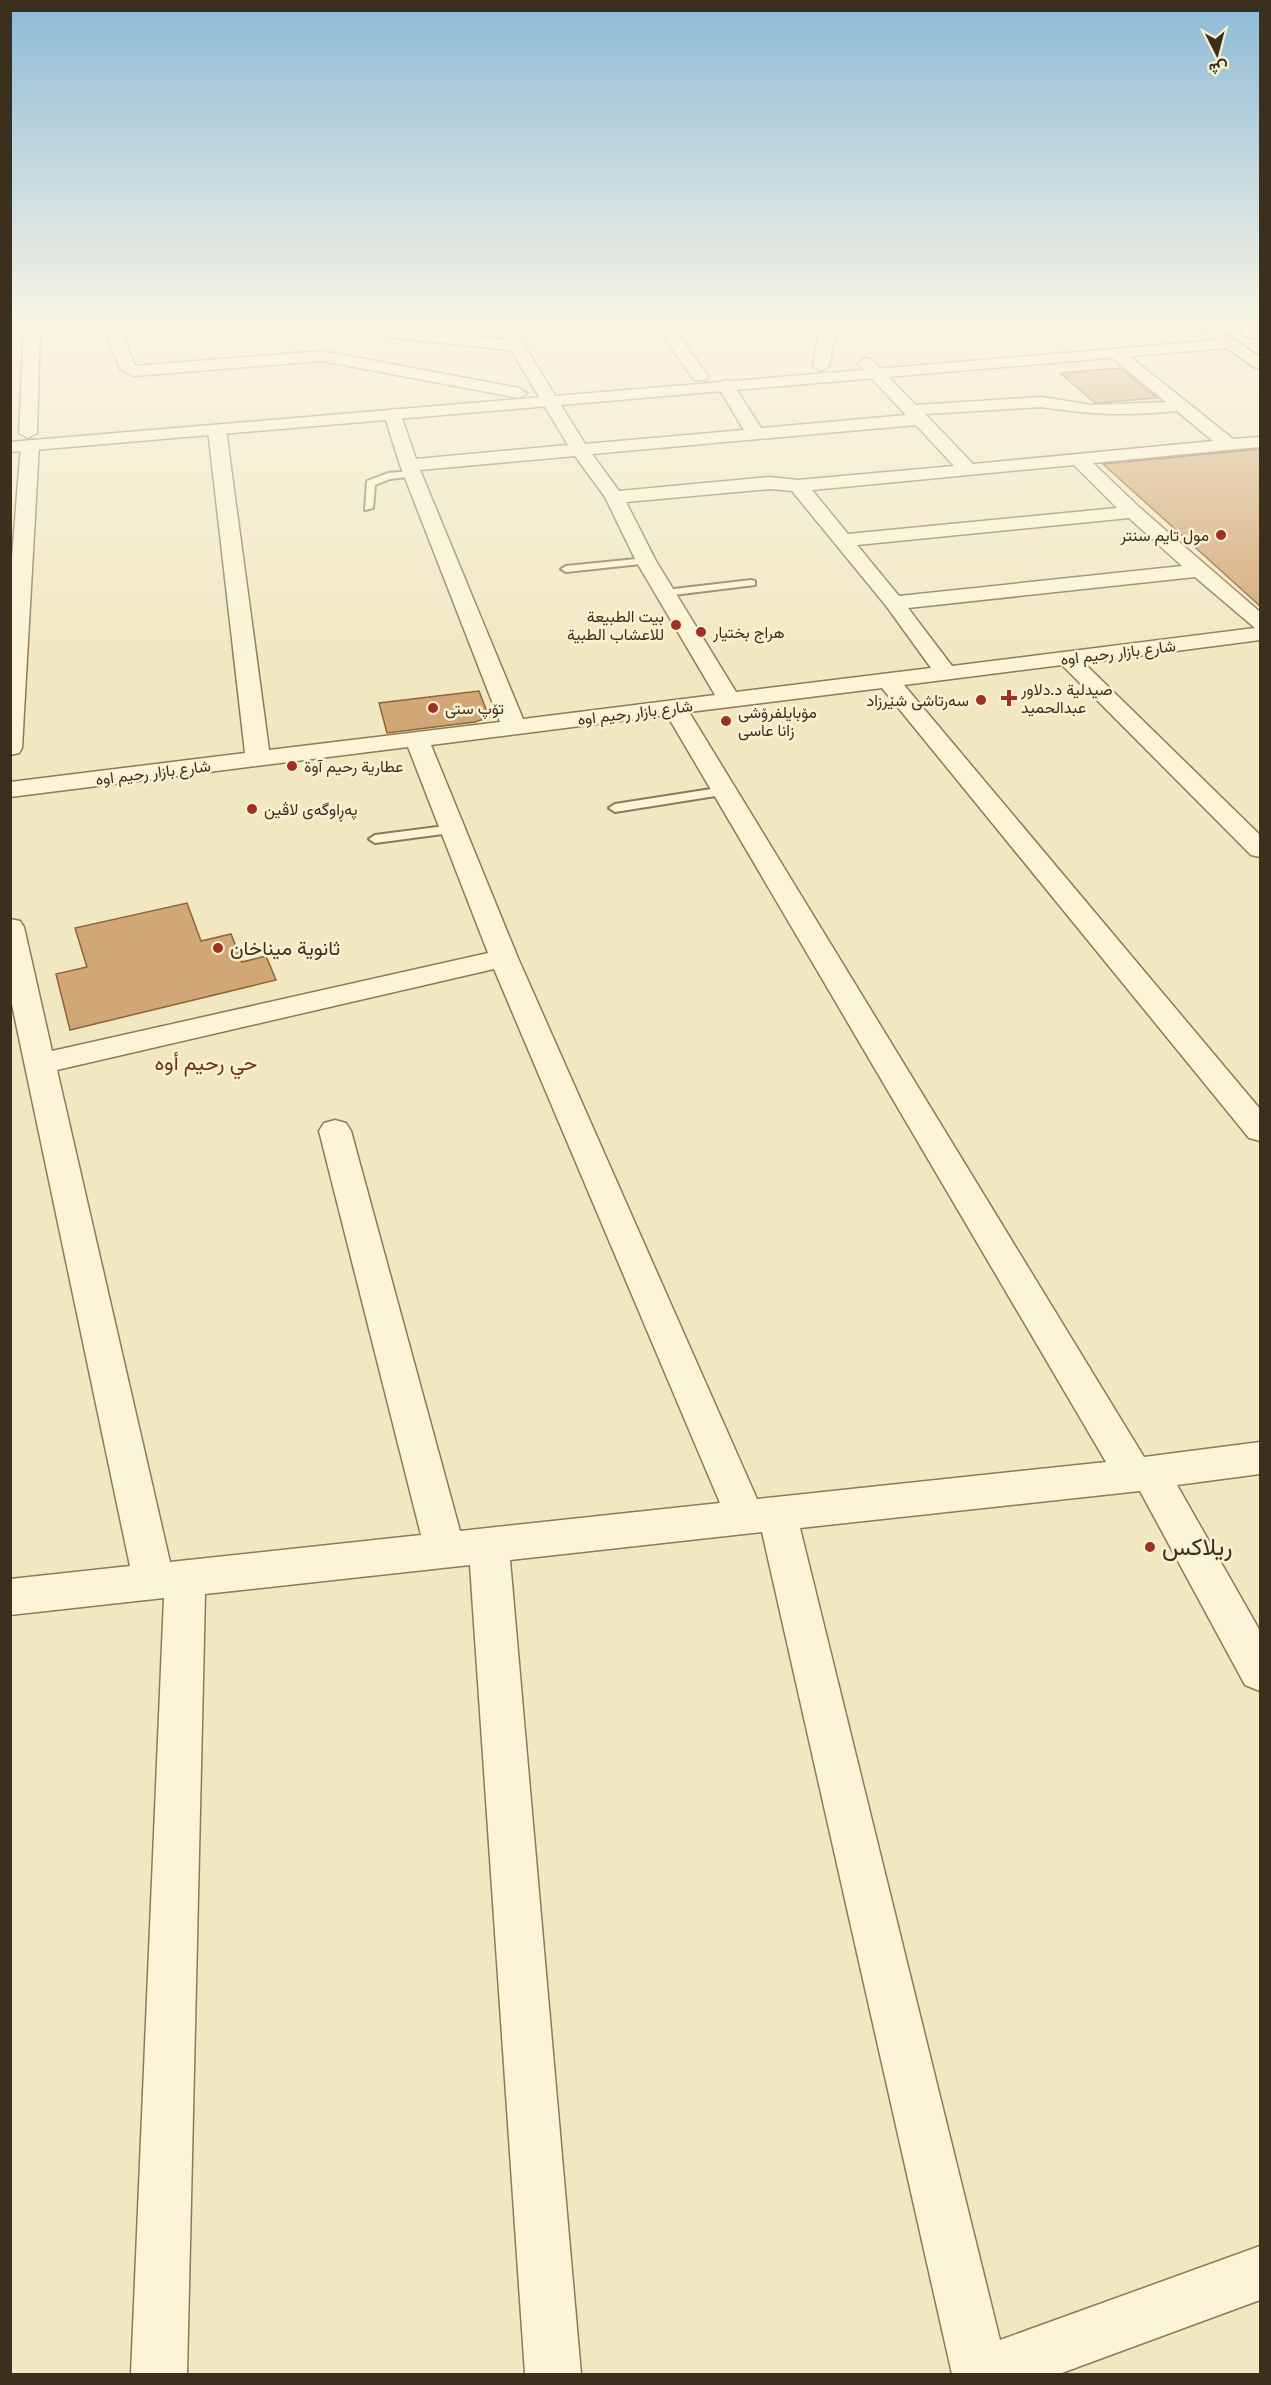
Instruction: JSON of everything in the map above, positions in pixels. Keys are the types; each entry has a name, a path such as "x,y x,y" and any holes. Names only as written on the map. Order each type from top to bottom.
{"street":[{"path":"23,442 91,435"},
{"path":"23,442 131,435"},
{"path":"218,435 258,759"},
{"path":"400,435 411,470 514,727"},
{"path":"571,435 614,497 646,561 729,700"},
{"path":"411,470 580,450 742,435"},
{"path":"936,435 969,470"},
{"path":"1217,435 1229,445"},
{"path":"10,748 23,442"},
{"path":"614,497 770,483 798,486 1260,442"},
{"path":"1078,459 1134,512 1260,623"},
{"path":"798,486 894,603 946,673"},
{"path":"843,540 1134,512"},
{"path":"894,603 1200,570"},
{"path":"1249,636 1260,656"},
{"name":"شارع بازار رحيم اوه","path":"10,790 1249,636"},
{"path":"1067,658 1260,849"},
{"path":"888,681 1260,1130"},
{"path":"674,707 1260,1671"},
{"path":"417,739 504,958 761,1514 982,2374 1260,2273"},
{"path":"10,927 40,1064 169,1581 159,2374"},
{"path":"40,1064 504,958"},
{"path":"335,1131 467,1548 553,2374"},
{"path":"10,1597 1142,1474 1260,1458"}],"lane":[{"path":"368,508 370,483 411,470"},
{"path":"566,569 646,561"},
{"path":"665,593 751,583"},
{"path":"615,808 724,791"},
{"path":"375,839 453,829"}],"building":[{"name":"مول تايم سنتر","path":"1260,449 1260,606 1103,464"},
{"name":"تۆپ ستی","path":"479,691 489,717 475,722 387,733 379,703"},
{"path":"187,903 201,941 231,934 242,962 266,956 276,980 70,1030 56,974 87,967 75,928"}],"place":[{"name":"مول تايم سنتر","path":"1221,535"},
{"name":"بيت الطبيعة للاعشاب الطبية","path":"676,625"},
{"name":"هراج بختيار","path":"701,632"},
{"name":"صيدلية د.دلاور عبدالحميد","path":"1009,698"},
{"name":"سەرتاشی شێرزاد","path":"981,700"},
{"name":"تۆپ ستی","path":"433,708"},
{"name":"مۆبایلفرۆشی زانا عاسی","path":"726,721"},
{"name":"عطارية رحيم آوة","path":"292,766"},
{"name":"پەڕاوگەی لاڤین","path":"252,809"},
{"name":"ثانوية ميناخان","path":"218,948"},
{"name":"ریلاکس","path":"1150,1547"}],"district":[{"name":"حي رحيم أوه","path":"206,1063"}]}
